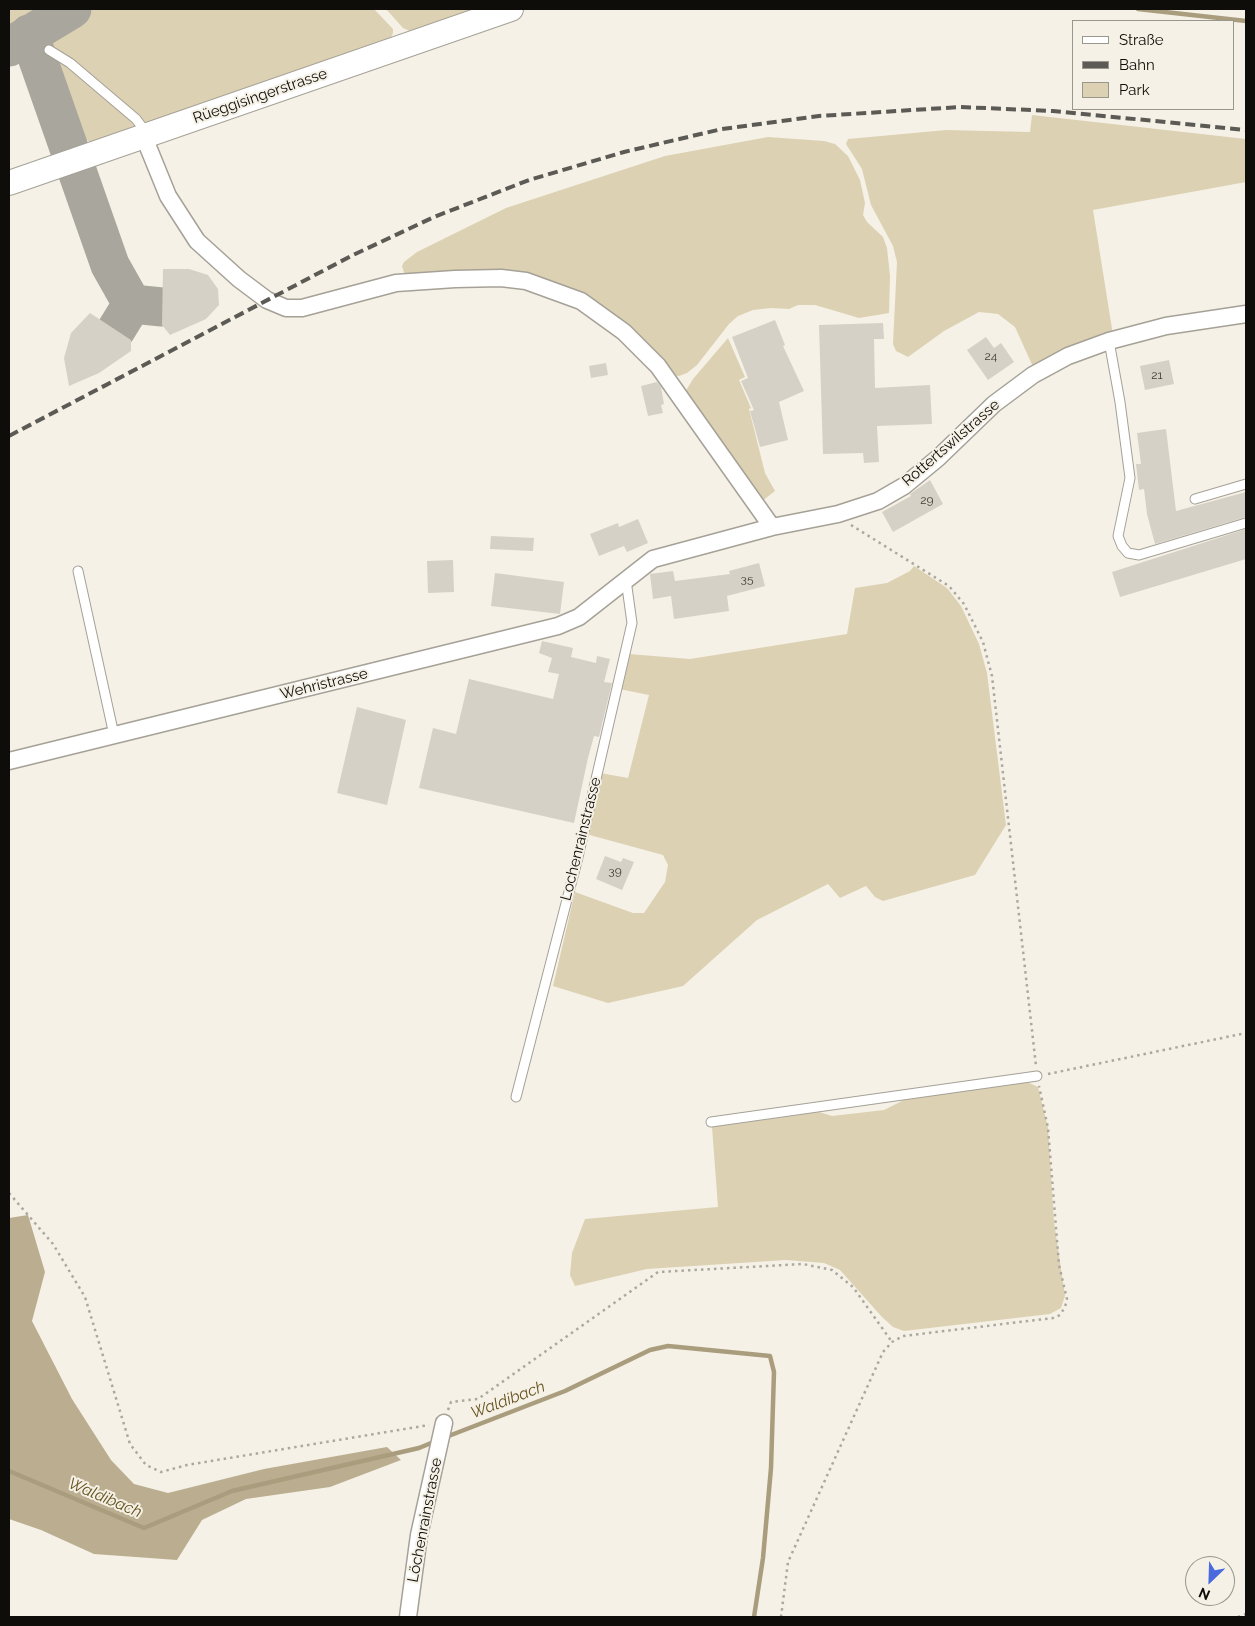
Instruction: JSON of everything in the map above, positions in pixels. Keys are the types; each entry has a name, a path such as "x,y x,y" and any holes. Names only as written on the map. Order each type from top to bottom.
{"main road":[{"name":"Rüeggisingerstrasse","path":"9,183 511,9"}],"street":[{"path":"144,137 168,196 196,241 267,300 286,308 302,308 396,282 454,279 501,278 526,281 581,301 624,332 658,366 772,527"},
{"name":"Rottertswilstrasse","path":"626,580 653,559 772,527 838,514 878,501 904,486 938,458 994,404 1033,375 1068,356 1109,341 1166,326 1246,314"},
{"name":"Wehristrasse","path":"9,761 558,626 579,617 626,580"},
{"name":"Löchenrainstrasse","path":"408,1617 419,1535 444,1423"}],"lane":[{"path":"49,50 70,63 136,119 142,127 144,137"},
{"path":"1109,341 1120,402 1130,478 1118,536 1122,546 1128,553 1139,555 1246,523"},
{"path":"1195,498 1246,484"},
{"path":"78,571 114,735"},
{"name":"Lochenrainstrasse","path":"516,1097 578,858 632,623 626,580"},
{"path":"711,1122 1037,1076"}],"path":[{"path":"781,1617 788,1562 884,1352 892,1342 904,1336 1053,1318 1060,1315 1067,1299 1059,1265 1048,1128 1037,1076 992,676 984,642 964,604 949,586 851,525 838,514"},
{"path":"1037,1076 1246,1033"},
{"path":"9,1193 53,1244 84,1297 130,1444 146,1465 161,1472 444,1423 451,1402 478,1399 658,1272 803,1264 832,1270 853,1287 892,1342"},
{"path":"1238,1617 1246,1614"}],"green space":[{"path":"9,9 53,9 9,36"},
{"path":"94,9 374,9 393,29 393,33 390,40 146,125 121,101 50,45 52,39 64,27"},
{"path":"386,9 478,9 412,32 403,28"},
{"path":"49,56 74,71 132,121 137,128 93,144 87,140 77,143"},
{"path":"1032,115 1246,139 1246,182 1093,210 1113,335 1034,369 1015,327 998,314 979,312 944,331 908,357 896,351 893,344 897,262 893,246 871,205 862,169 846,144 848,139 946,130 1030,132"},
{"path":"768,137 824,141 835,144 848,156 860,180 865,203 863,215 867,222 883,237 887,248 890,276 889,313 859,318 815,305 798,305 789,309 753,310 738,316 729,324 697,365 687,373 679,376 671,375 560,287 405,276 402,266 404,262 417,252 506,208 665,156"},
{"path":"728,338 745,377 739,380 751,408 749,409 765,473 775,491 761,502 684,394 693,379"},
{"path":"914,566 947,588 961,606 979,644 987,673 1006,825 975,875 883,901 875,897 866,886 840,898 828,884 757,920 683,986 608,1003 553,986 575,892 633,913 644,913 665,882 668,865 663,855 586,834 600,773 628,778 649,695 619,689 629,654 690,659 847,634 855,588 887,583 910,571"},
{"path":"1023,1080 1038,1087 1048,1128 1054,1222 1065,1296 1061,1308 1050,1314 904,1331 893,1327 882,1317 840,1270 824,1263 786,1260 647,1269 575,1286 570,1275 572,1253 585,1219 718,1207 712,1127 819,1112 832,1116 884,1110 904,1100"}],"shaded area":[{"path":"28,1215 45,1272 32,1321 72,1399 111,1460 134,1484 168,1493 264,1469 387,1447 401,1460 330,1487 246,1499 202,1520 177,1560 94,1554 41,1530 9,1519 9,1218"}],"building":[{"path":"163,269 189,269 208,275 218,289 219,305 206,319 170,335 162,325"},
{"path":"90,313 131,340 131,351 99,373 69,386 64,358 71,333"},
{"path":"775,320 785,345 783,346 804,391 779,402 788,440 760,447 750,411 754,410 741,381 748,378 732,337"},
{"path":"883,323 884,339 874,339 875,388 930,385 932,424 877,426 879,462 864,463 863,453 823,454 819,325"},
{"path":"986,337 994,348 1001,343 1014,362 988,380 967,350"},
{"path":"1169,360 1174,384 1145,390 1140,366"},
{"path":"606,363 608,375 591,378 589,366"},
{"path":"657,382 661,387 664,404 661,405 663,413 648,416 641,386"},
{"path":"1166,429 1176,511 1246,492 1246,517 1155,544 1147,514 1144,489 1139,490 1136,464 1141,464 1137,433"},
{"path":"930,480 943,504 893,532 882,512 911,496 910,494"},
{"path":"638,519 648,543 627,552 624,546 599,556 590,534 618,523 619,527"},
{"path":"1246,529 1246,559 1120,597 1112,572"},
{"path":"491,536 534,538 533,551 490,549"},
{"path":"453,560 454,592 428,593 427,561"},
{"path":"759,563 765,586 727,596 729,611 674,619 671,596 653,599 650,574 673,571 675,581 730,574 729,571"},
{"path":"495,573 564,582 560,614 491,606"},
{"path":"542,641 573,648 571,657 596,663 597,656 610,659 604,682 612,683 599,737 594,736 588,758 574,823 419,788 433,728 456,734 469,679 553,699 559,674 548,672 552,658 539,653"},
{"path":"357,707 406,720 387,805 337,793"},
{"path":"605,856 621,862 623,858 634,862 622,890 596,879"}],"waterway":[{"path":"1138,9 1246,21"},
{"name":"Waldibach","path":"446,1437 565,1391 650,1350 668,1346 770,1356 774,1372 771,1468 763,1558 754,1617"},
{"name":"Waldibach","path":"9,1471 144,1528 232,1491 419,1448 436,1441"}],"taxiway":[{"path":"9,47 72,9"},
{"path":"29,34 110,265 132,304 162,307"},
{"path":"116,330 132,304"}],"railway":[{"path":"9,436 353,255 434,217 529,180 624,152 722,129 819,116 960,107 1053,111 1246,130"}]}
